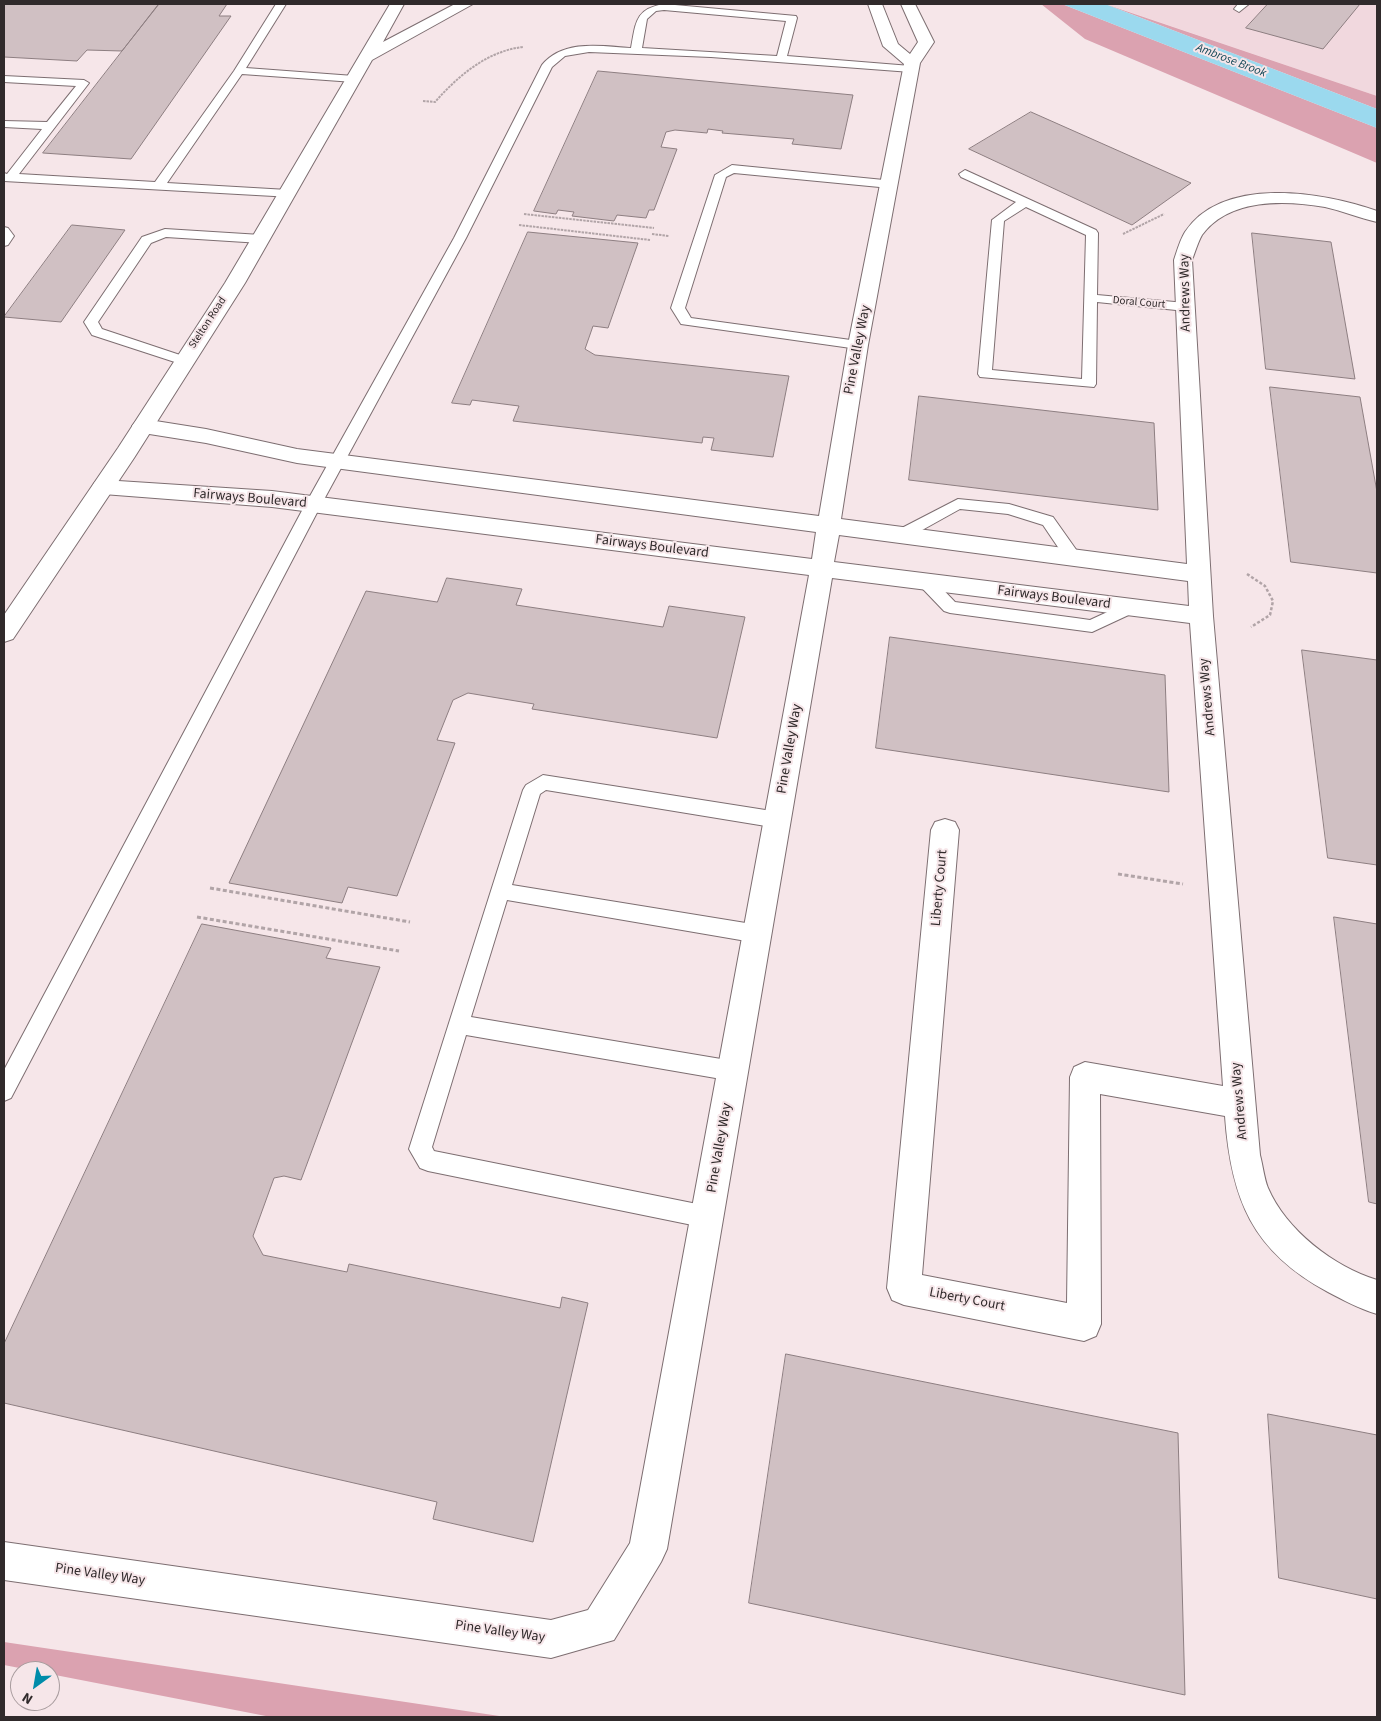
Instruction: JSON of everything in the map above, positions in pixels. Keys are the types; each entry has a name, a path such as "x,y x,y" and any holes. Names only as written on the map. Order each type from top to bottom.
{"street":[{"name":"Stelton Road","path":"4,632 11,610 103,487 261,239 397,4"},
{"path":"366,57 466,4"},
{"path":"875,4 891,46 911,66"},
{"name":"Pine Valley Way","path":"4,1561 551,1639 600,1626 648,1550 822,569 858,345 911,66 926,42 908,4"},
{"name":"Andrews Way","path":"1377,217 1344,206 1316,200 1293,198 1246,202 1210,215 1195,228 1186,244 1183,260 1201,616 1246,1164 1256,1198 1272,1226 1299,1256 1330,1276 1377,1297"},
{"path":"143,426 206,436 296,456 1199,574"},
{"name":"Fairways Boulevard","path":"103,487 313,505 1201,616"},
{"name":"Liberty Court","path":"945,830 904,1288 1084,1324 1085,1077 1240,1104"}],"lane":[{"path":"160,186 239,71 281,4"},
{"path":"636,51 642,18 653,9 664,7 792,18 781,59"},
{"path":"4,1092 313,505 460,238 547,65 562,53 574,50 636,51 911,66"},
{"path":"239,71 354,79"},
{"path":"4,79 84,83 7,178"},
{"path":"4,124 50,126"},
{"path":"858,345 686,321 678,308 721,175 725,171 732,169 890,184"},
{"path":"965,174 1092,233 1089,384 985,374 998,220 1025,202"},
{"path":"7,178 288,194"},
{"path":"4,231 8,236 4,242"},
{"path":"184,361 97,332 91,322 146,240 164,233 261,239"},
{"name":"Doral Court","path":"1092,298 1186,307"},
{"path":"901,535 958,504 1010,509 1048,521 1074,558"},
{"path":"707,1217 428,1160 420,1149 532,790 543,782 778,820"},
{"path":"500,891 758,934"},
{"path":"458,1024 733,1071"}],"path":[{"path":"423,101 435,102 458,79 476,66 507,50 525,47"},
{"path":"1121,234 1170,211"},
{"path":"524,214 654,228"},
{"path":"519,225 650,240"},
{"path":"1247,574 1264,586 1271,595 1274,606 1272,615 1262,623 1251,627"},
{"path":"1118,874 1186,885"},
{"path":"210,888 410,922"},
{"path":"197,917 400,951"}],"shaded area":[{"path":"1041,4 1062,4 1377,128 1377,163 1085,39"},
{"path":"1105,4 1377,96 1377,109"},
{"path":"1106,4 1377,4 1377,96"},
{"path":"4,1642 506,1717 271,1717 60,1676 60,1661 10,1661 10,1666 4,1665"}],"water":[{"name":"Ambrose Brook","path":"1062,4 1105,4 1377,109 1377,128"}],"building":[{"path":"4,4 159,4 122,51 87,50 77,61 4,57"},
{"path":"159,4 227,4 219,16 231,16 131,159 43,153"},
{"path":"1268,4 1360,4 1323,49 1246,28"},
{"path":"598,71 853,95 841,149 792,144 794,139 722,133 723,131 708,129 707,133 675,130 666,132 661,147 677,149 654,210 649,210 646,218 617,215 614,221 572,216 574,212 558,210 556,214 534,211"},
{"path":"1031,112 1191,183 1132,225 969,149"},
{"path":"72,225 125,230 61,322 4,317"},
{"path":"528,232 638,243 608,328 593,326 585,349 595,355 789,376 773,457 711,450 714,438 703,437 702,443 513,421 519,406 472,400 470,405 452,403"},
{"path":"1252,233 1331,242 1355,379 1266,369"},
{"path":"1270,387 1360,397 1377,492 1377,573 1291,562"},
{"path":"919,396 1154,423 1158,510 909,480"},
{"path":"447,578 522,589 516,605 663,627 669,606 745,617 717,738 532,709 534,704 468,693 453,700 437,740 455,743 397,896 348,887 342,903 229,883 366,591 437,602"},
{"path":"890,637 1165,675 1169,792 876,748"},
{"path":"1302,650 1377,660 1377,865 1328,858"},
{"path":"1334,917 1377,924 1377,1204 1369,1202"},
{"path":"202,924 331,948 326,958 380,967 301,1180 284,1176 274,1178 253,1236 263,1255 347,1272 349,1264 560,1308 562,1297 588,1303 533,1542 433,1519 437,1502 4,1403 4,1344"},
{"path":"786,1354 1178,1433 1185,1695 749,1603"},
{"path":"1268,1414 1377,1435 1377,1599 1279,1578"}]}
